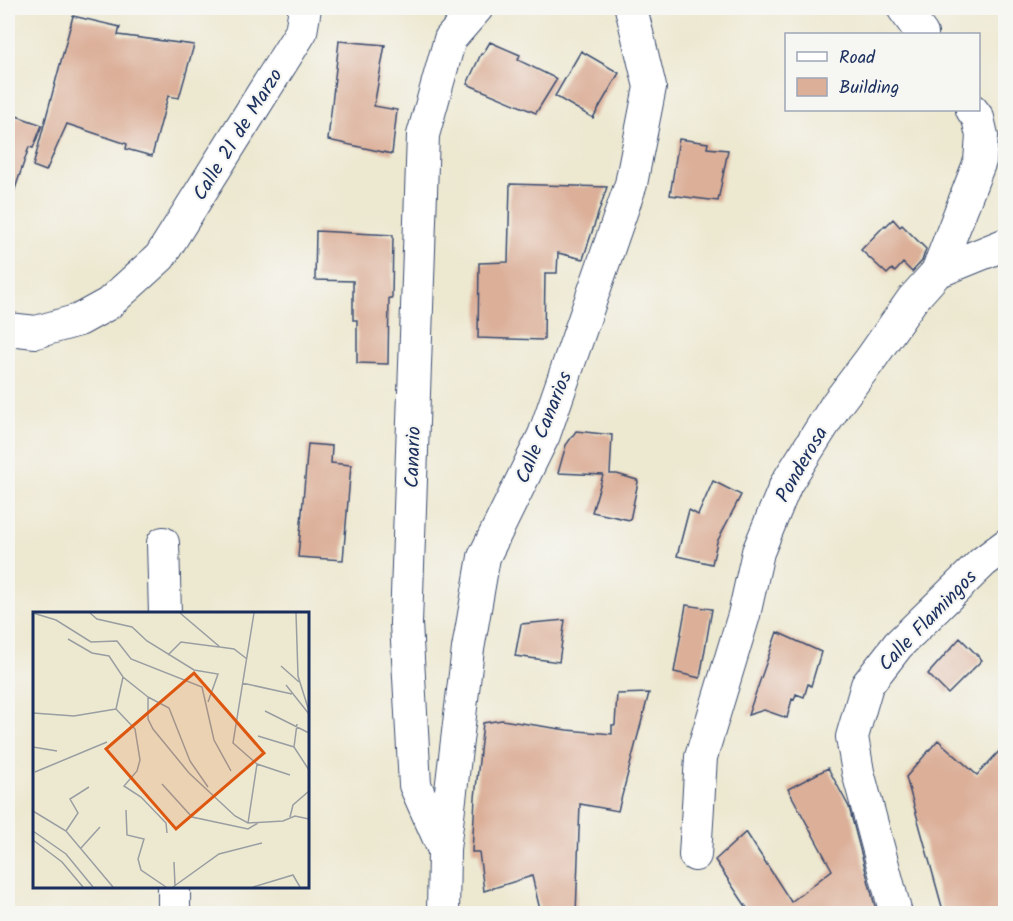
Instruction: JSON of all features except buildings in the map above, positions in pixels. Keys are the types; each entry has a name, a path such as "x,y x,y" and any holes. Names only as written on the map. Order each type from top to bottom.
{"street":[{"name":"Calle 21 de Marzo","path":"8,329 36,332 79,320 108,304 160,257 301,32 305,8"},
{"name":"Canario","path":"443,914 444,850 415,785 406,623 423,135 450,39 477,8"},
{"name":"Calle Canarios","path":"444,850 468,649 484,557 544,435 631,184 650,87 631,8"},
{"path":"903,8 921,33"},
{"name":"Ponderosa","path":"695,855 701,757 744,615 758,552 786,484 836,405 912,300 937,272 980,160 982,136 978,118 973,111"},
{"path":"937,272 1005,244"},
{"path":"163,543 165,612"},
{"name":"Calle Flamingos","path":"896,914 858,772 852,737 867,685 898,645 983,562 1005,545"},
{"path":"174,888 174,914"}]}
